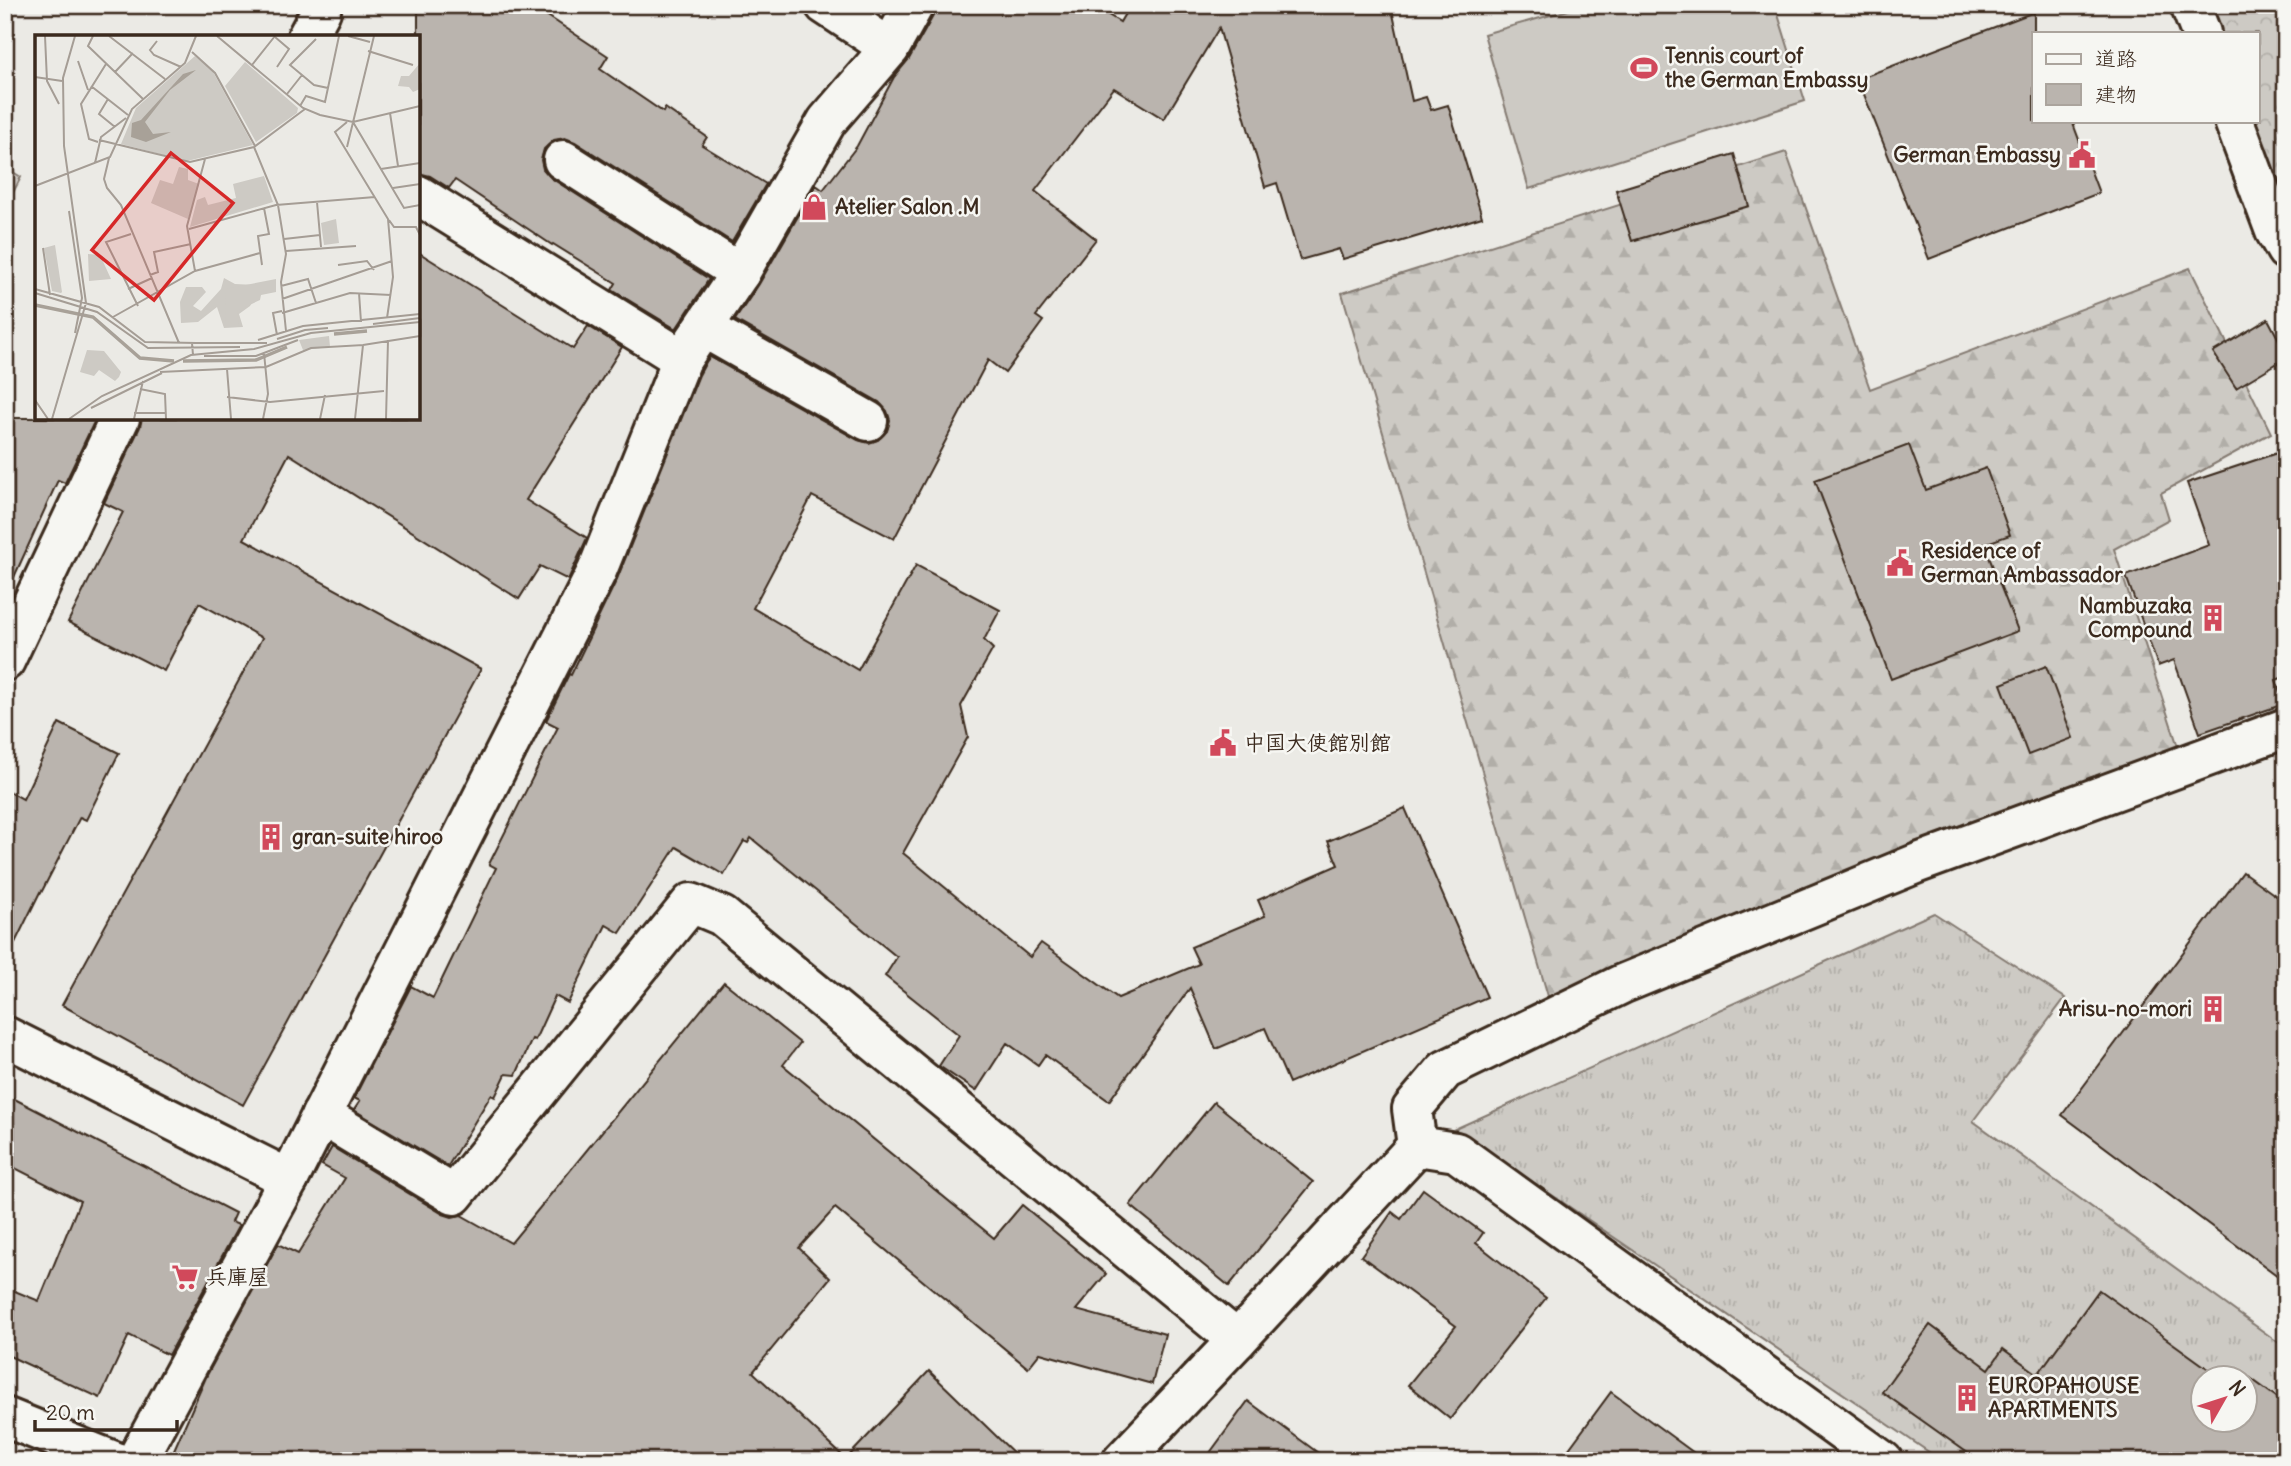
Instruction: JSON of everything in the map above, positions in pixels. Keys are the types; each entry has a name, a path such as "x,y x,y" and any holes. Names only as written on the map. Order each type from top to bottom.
{"street":[{"path":"825,5 890,48"},
{"path":"136,1461 289,1179 597,571 682,359 740,273 827,121 890,48 914,5"},
{"path":"2190,5 2201,32"},
{"path":"2234,122 2275,231 2286,250"},
{"path":"563,160 740,273"},
{"path":"420,196 682,359"},
{"path":"704,328 868,421"},
{"path":"5,661 119,420"},
{"path":"1418,1146 1412,1109 1445,1070 1622,985 1918,863 2286,728"},
{"path":"321,1115 454,1195 691,903 722,916 1237,1340"},
{"path":"5,1036 289,1179"},
{"path":"1122,1461 1418,1146"},
{"path":"1418,1146 1456,1152 1884,1461"},
{"path":"5,1417 114,1461"}],"green space":[{"name":"Tennis court of the German Embassy","path":"1586,5 1775,5 1805,101 1529,189 1484,34"},
{"path":"2209,5 2286,5 2286,211 2252,122 2260,122 2260,32 2220,32"},
{"path":"1786,152 1870,389 2190,268 2271,433 2161,493 2169,519 2114,549 2180,753 1550,1003 1342,293"},
{"path":"5,167 21,177 5,208"},
{"path":"1934,913 2065,998 1973,1121 2286,1348 2286,1461 1942,1461 1455,1129"}],"building":[{"path":"418,5 531,5 608,56 600,69 663,112 665,108 707,137 702,145 766,184 732,242 575,142 565,138 554,140 544,149 541,160 543,169 551,178 709,279 676,329 612,290 616,283 552,245 455,180 449,188 430,176 420,174"},
{"path":"936,5 1092,5 1120,22 1130,5 1391,5 1412,101 1426,97 1431,110 1448,105 1482,217 1343,259 1339,249 1300,260 1277,183 1265,187 1219,28 1164,119 1114,88 1035,191 1096,239 1036,316 1043,321 1005,373 988,360 894,539 812,496 753,608 858,670 916,565 1000,610 984,640 993,649 961,706 968,737 903,853 1030,957 1041,943 1118,998 1199,964 1191,947 1265,916 1258,900 1338,865 1328,841 1405,808 1487,997 1289,1083 1265,1028 1216,1049 1190,988 1109,1101 1045,1055 1038,1065 1007,1043 976,1091 939,1066 959,1035 885,976 897,957 751,838 748,843 744,841 724,875 676,847 620,933 606,925 568,1003 555,996 516,1075 506,1074 495,1097 491,1095 448,1166 354,1110 360,1101 354,1098 411,986 433,998 496,868 489,864 558,727 546,721 617,579 706,362 710,357 858,440 869,443 878,440 887,431 890,420 887,411 879,402 735,320 816,185 823,190 857,146 894,77 909,59 933,16"},
{"path":"2034,12 2032,122 2072,122 2099,193 1929,259 1858,79"},
{"path":"1734,154 1749,206 1632,241 1616,190"},
{"path":"420,253 573,349 588,326 622,347 526,500 587,538 568,580 540,566 519,599 289,454 244,539 481,669 243,1105 62,1005 262,638 199,603 164,671 68,622 123,512 104,503 142,420 420,420"},
{"path":"2268,319 2286,358 2236,388 2213,352"},
{"path":"5,418 95,420 65,483 58,480 5,597"},
{"name":"Residence of German Ambassador","path":"1909,445 1926,490 1986,468 2010,535 1984,544 2018,631 1891,679 1815,480"},
{"name":"Nambuzaka Compound","path":"2286,450 2286,676 2276,680 2284,704 2200,733 2174,660 2158,666 2126,576 2209,545 2187,483"},
{"path":"2046,666 2073,738 2028,755 2001,684"},
{"path":"59,723 119,753 86,820 80,817 5,963 5,789 23,799"},
{"name":"Arisu-no-mori","path":"2243,872 2286,903 2286,1282 2062,1115"},
{"path":"724,982 800,1043 783,1065 994,1238 1022,1205 1106,1274 1076,1310 1165,1334 1152,1384 1040,1353 1028,1368 835,1208 799,1248 830,1278 753,1372 846,1459 929,1371 1022,1461 169,1461 207,1375 278,1244 298,1254 345,1178 322,1165 332,1147 443,1214 452,1217 461,1215 511,1243"},
{"path":"5,1094 235,1213 231,1222 239,1225 168,1355 129,1335 100,1398 5,1354 5,1287 39,1301 80,1201 5,1163"},
{"path":"1214,1102 1313,1182 1229,1286 1130,1205"},
{"path":"1423,1189 1483,1233 1476,1243 1546,1298 1450,1419 1408,1385 1456,1326 1361,1256 1392,1212 1401,1219"},
{"path":"2099,1290 2202,1364 2190,1364 2190,1434 2260,1434 2260,1385 2286,1404 2286,1461 1979,1461 1882,1392 1930,1325 1989,1369 2003,1349 2038,1374"},
{"path":"1611,1392 1705,1461 1560,1461"},
{"path":"1248,1401 1329,1461 1204,1461"}],"place":[{"name":"Tennis court of the German Embassy","path":"1644,68"},
{"name":"German Embassy","path":"2082,155"},
{"name":"Atelier Salon .M","path":"814,207"},
{"name":"Residence of German Ambassador","path":"1900,563"},
{"name":"Nambuzaka Compound","path":"2213,618"},
{"name":"中国大使館別館","path":"1223,743"},
{"name":"gran-suite hiroo","path":"271,837"},
{"name":"Arisu-no-mori","path":"2213,1009"},
{"name":"兵庫屋","path":"185,1277"},
{"name":"EUROPAHOUSE APARTMENTS","path":"1967,1398"}]}
